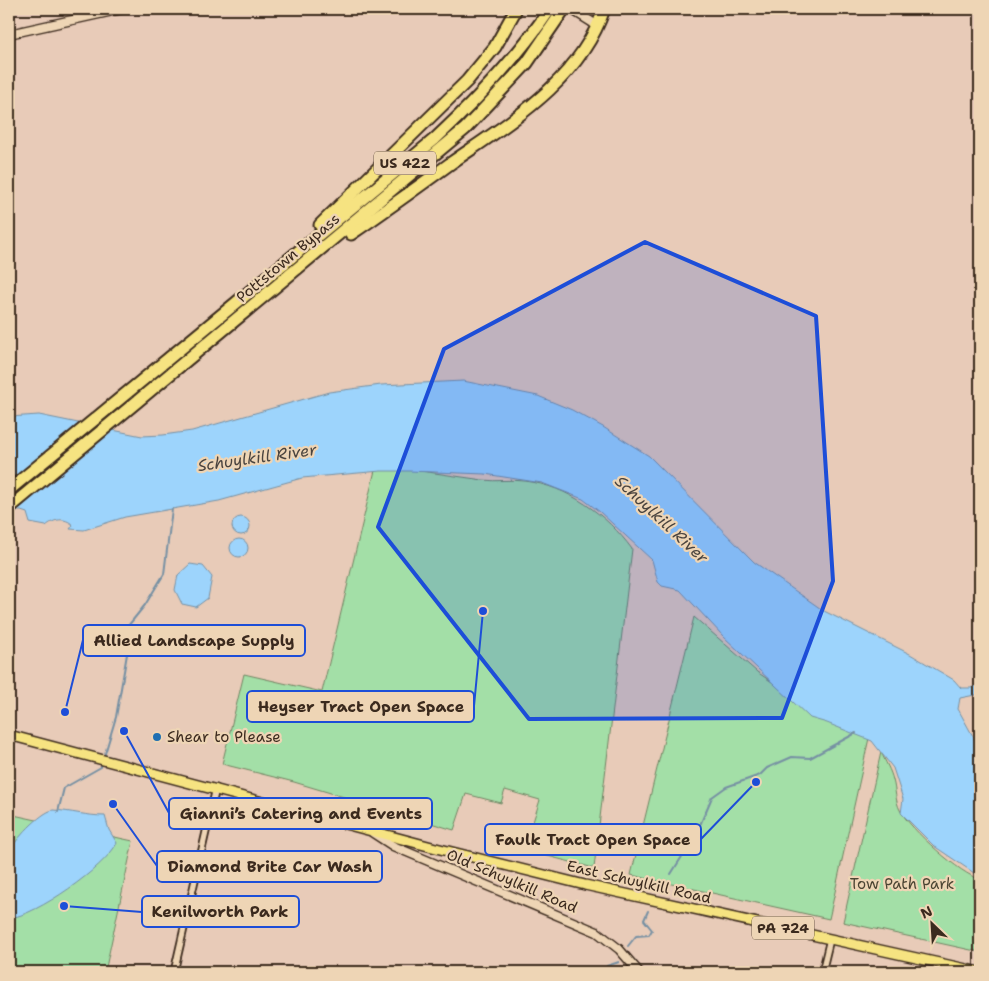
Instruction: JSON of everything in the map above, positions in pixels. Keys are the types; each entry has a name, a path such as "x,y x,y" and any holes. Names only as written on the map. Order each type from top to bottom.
{"highway":[{"path":"242,299 301,245 466,82 500,40 516,9"},
{"name":"Pottstown Bypass","path":"9,490 404,165 461,115 508,66 550,9"},
{"name":"Pottstown Bypass","path":"9,508 260,301 471,123 527,63 564,9"},
{"path":"303,265 352,234 543,97 565,74 598,26 604,9"}],"main road":[{"name":"East Schuylkill Road","path":"9,734 585,885 980,972"},
{"name":"East Schuylkill Road","path":"9,740 62,749"}],"street":[{"path":"9,34 122,9"},
{"path":"571,9 598,26"},
{"path":"174,972 216,788"},
{"name":"Old Schuylkill Road","path":"365,828 393,846 597,932 619,948 639,972"},
{"path":"822,972 830,939"}],"highlighted area":[{"path":"645,242 816,316 833,581 782,718 529,719 378,527 444,349"}],"green space":[{"path":"376,466 488,481 514,480 541,484 556,489 585,504 611,525 632,549 594,868 524,850 540,800 505,790 501,803 466,794 454,830 294,782 222,764 244,674 322,692"},
{"path":"694,617 757,672 790,694 869,738 829,919 631,875"},
{"name":"Tow Path Park","path":"881,752 892,777 898,806 905,818 949,861 980,879 980,952 843,922"},
{"path":"9,814 133,841 105,972 9,972"}],"water":[{"name":"Schuylkill River","path":"463,381 538,396 572,410 603,427 649,456 754,562 824,611 910,654 954,680 961,688 971,688 980,684 980,694 960,698 958,709 980,749 980,877 934,846 901,813 903,799 893,768 872,741 810,718 723,636 680,590 662,586 658,582 652,560 600,512 583,499 542,483 485,474 409,471 381,471 302,478 219,501 125,517 84,530 70,529 73,525 63,520 56,520 46,526 30,523 27,513 9,511 9,417 39,415 142,436 163,435 192,431 329,392 381,385"},
{"path":"241,517 247,520 250,526 247,532 241,535 235,532 232,526 235,520"},
{"path":"239,539 245,542 248,548 245,554 239,557 233,554 230,548 233,542"},
{"path":"190,564 203,566 212,577 208,598 196,607 182,604 175,590 178,575"},
{"path":"53,810 105,816 109,830 117,843 99,865 69,889 36,909 9,918 9,852 29,827"}],"waterway":[{"path":"104,757 116,717 127,654 128,626 145,605 164,574 172,509"},
{"path":"671,874 683,855 687,838 700,825 712,797 726,787 760,775 767,768 792,757 810,758 856,733"},
{"path":"58,812 64,788 101,767 102,762"},
{"path":"628,946 636,936 649,935 652,930 644,920 648,911"},
{"path":"9,924 13,915"},
{"path":"605,972 607,966 619,962"}],"place":[{"name":"Heyser Tract Open Space","path":"483,611"},
{"name":"Allied Landscape Supply","path":"65,712"},
{"name":"Gianni’s Catering and Events","path":"124,731"},
{"name":"Shear to Please","path":"157,737"},
{"name":"Faulk Tract Open Space","path":"756,782"},
{"name":"Diamond Brite Car Wash","path":"113,804"},
{"name":"Kenilworth Park","path":"64,906"}]}
